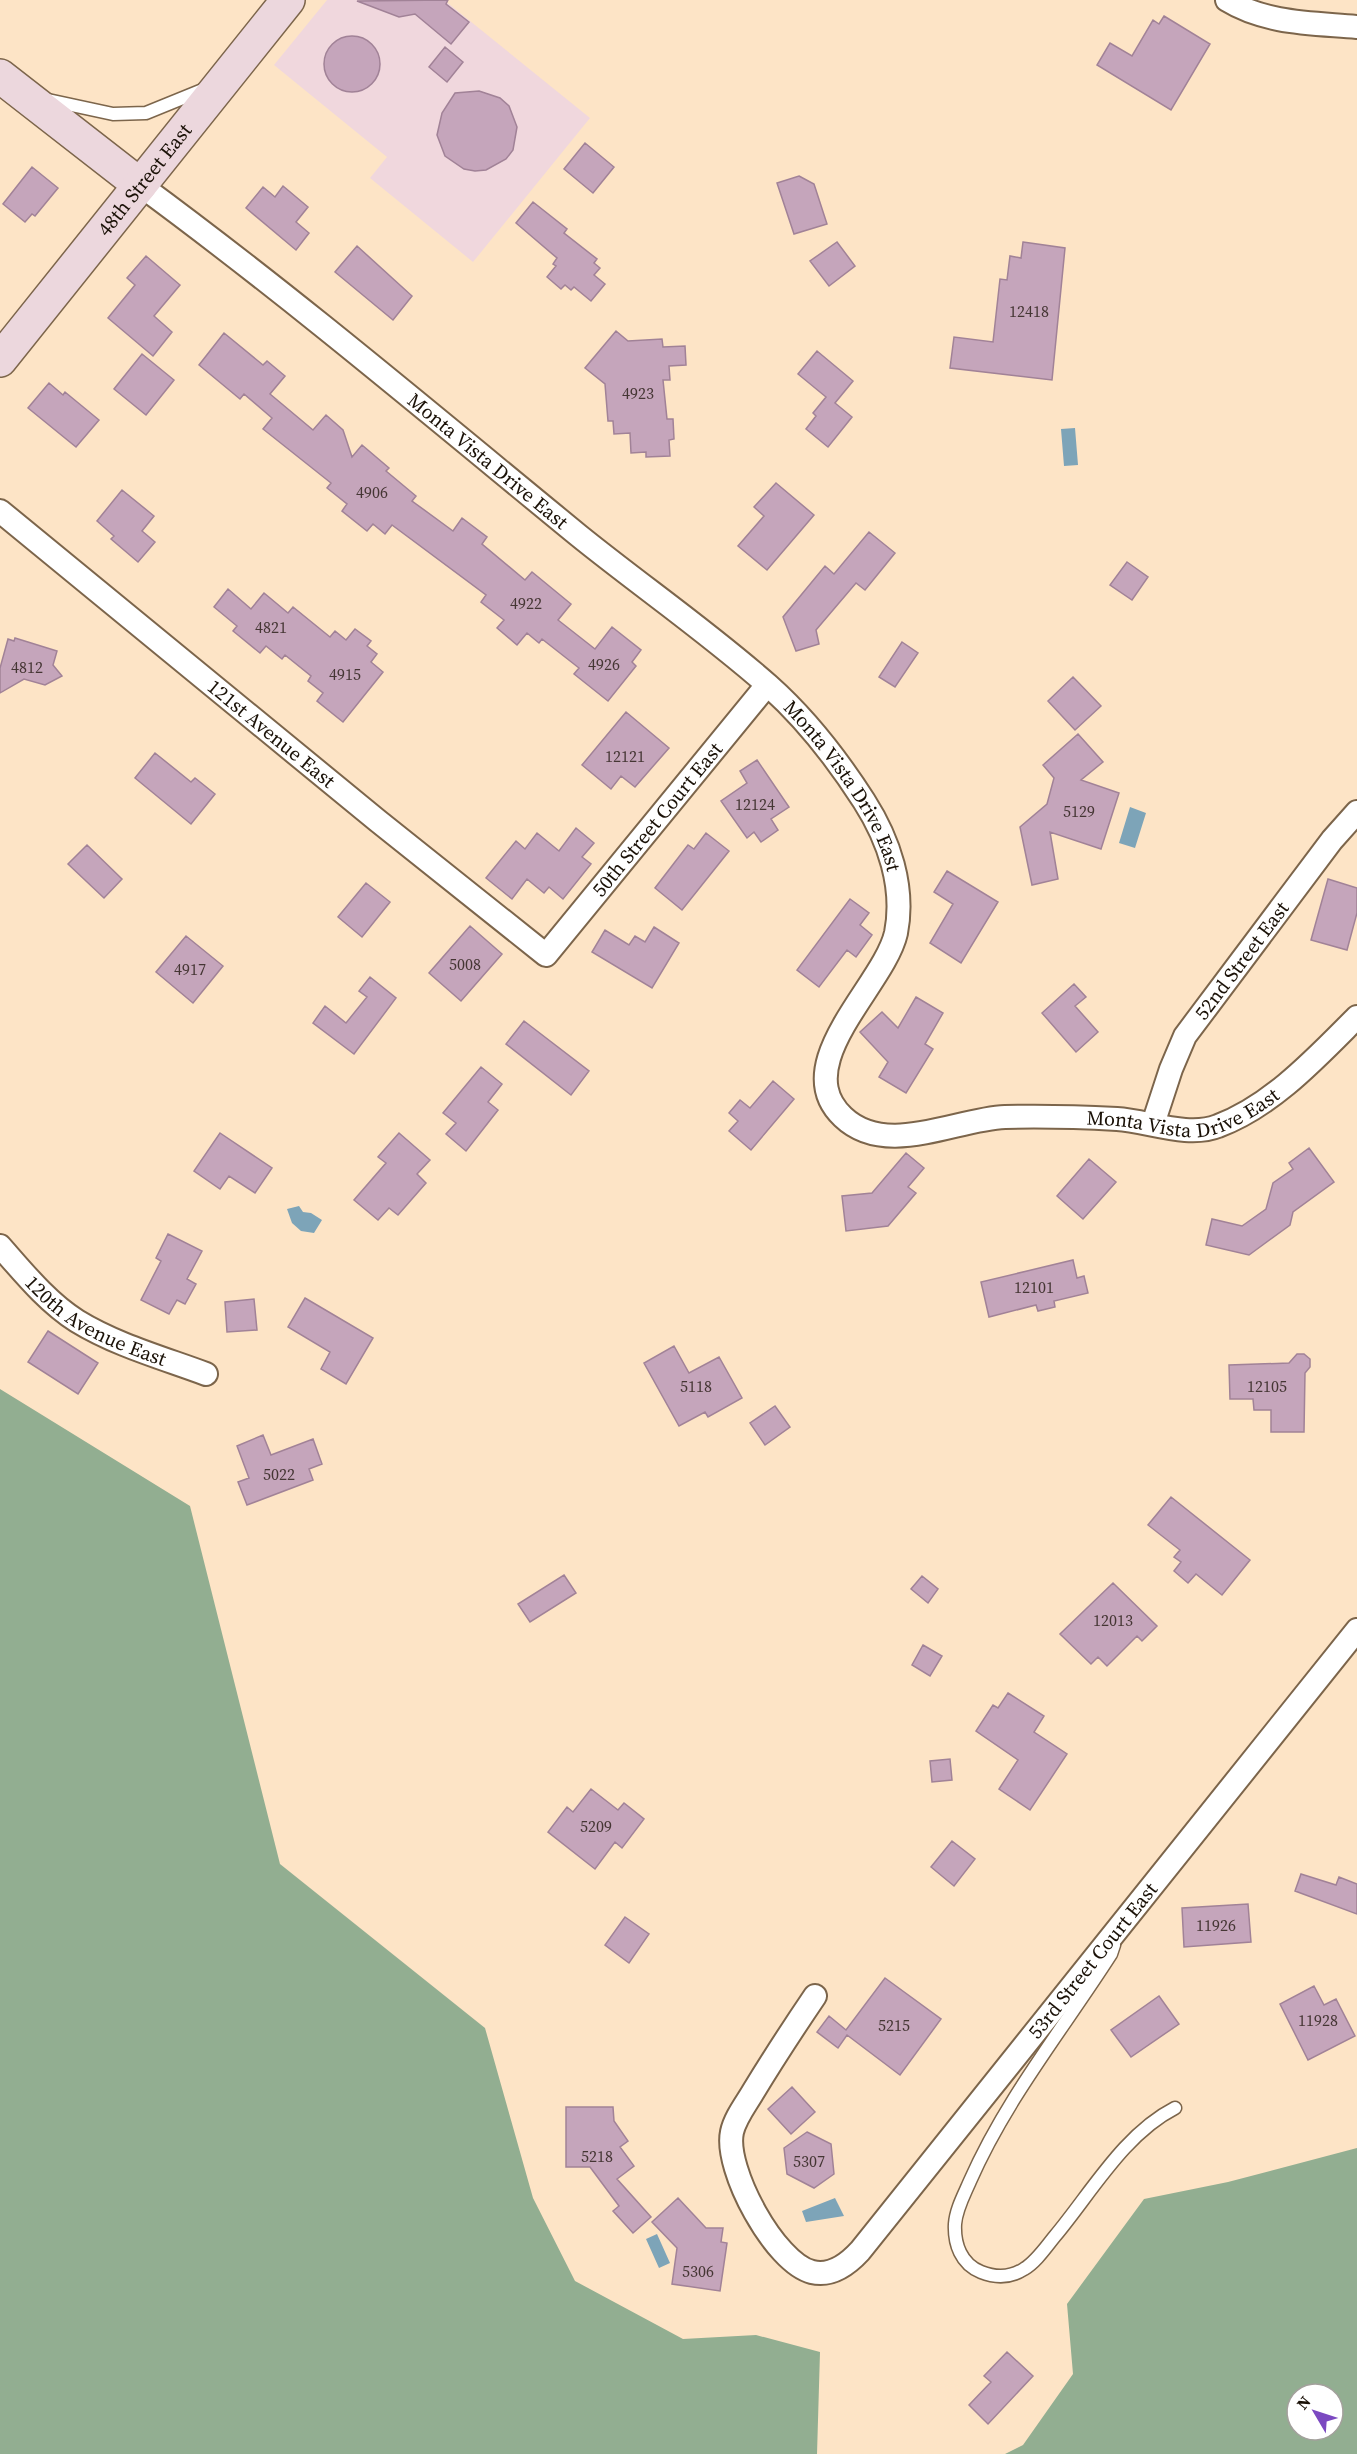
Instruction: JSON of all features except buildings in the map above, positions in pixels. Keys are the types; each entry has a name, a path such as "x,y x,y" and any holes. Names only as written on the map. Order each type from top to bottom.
{"street":[{"name":"48th Street East","path":"0,360 288,0"},
{"path":"1227,0 1240,8 1281,20 1357,27"},
{"path":"10,84 140,185"},
{"name":"Monta Vista Drive East","path":"140,185 291,300 767,685 821,741 866,804 889,851 898,882 896,933 890,951 832,1044 827,1075 832,1101 838,1113 864,1130 901,1136 997,1117 1052,1116 1122,1119 1194,1130 1212,1129 1255,1107 1357,1017"},
{"name":"121st Avenue East","path":"0,511 378,821 546,955"},
{"name":"50th Street Court East","path":"546,955 767,685"},
{"name":"52nd Street East","path":"1153,1124 1171,1069 1185,1036 1332,840 1357,812"},
{"name":"120th Avenue East","path":"0,1246 56,1305 76,1321 130,1346 206,1374"},
{"name":"53rd Street Court East","path":"815,1996 737,2119 732,2133 737,2172 777,2248 805,2269 818,2273 838,2269 860,2251 1357,1630"}],"lane":[{"path":"10,84 113,114 146,113 223,81"},
{"path":"1119,1929 1111,1954 1022,2085 983,2150 956,2217 957,2245 964,2260 979,2271 994,2276 1005,2277 1024,2270 1057,2234 1118,2157 1160,2116 1175,2108"}],"shaded area":[{"path":"327,0 444,0 590,118 473,262 370,178 387,157 274,65"}],"green space":[{"path":"0,1389 190,1506 280,1864 485,2028 533,2198 575,2281 683,2339 756,2335 820,2352 817,2454 0,2454"},
{"path":"1357,2148 1357,2454 1005,2454 1023,2445 1073,2374 1067,2304 1144,2199 1228,2182"}],"water":[{"path":"1075,428 1078,465 1064,466 1061,429"},
{"path":"1130,807 1146,813 1135,848 1119,843"},
{"path":"299,1206 303,1212 311,1213 322,1220 314,1233 301,1231 292,1223 287,1209"},
{"path":"835,2198 844,2216 806,2222 802,2211"},
{"path":"657,2234 670,2263 659,2268 646,2239"}]}
